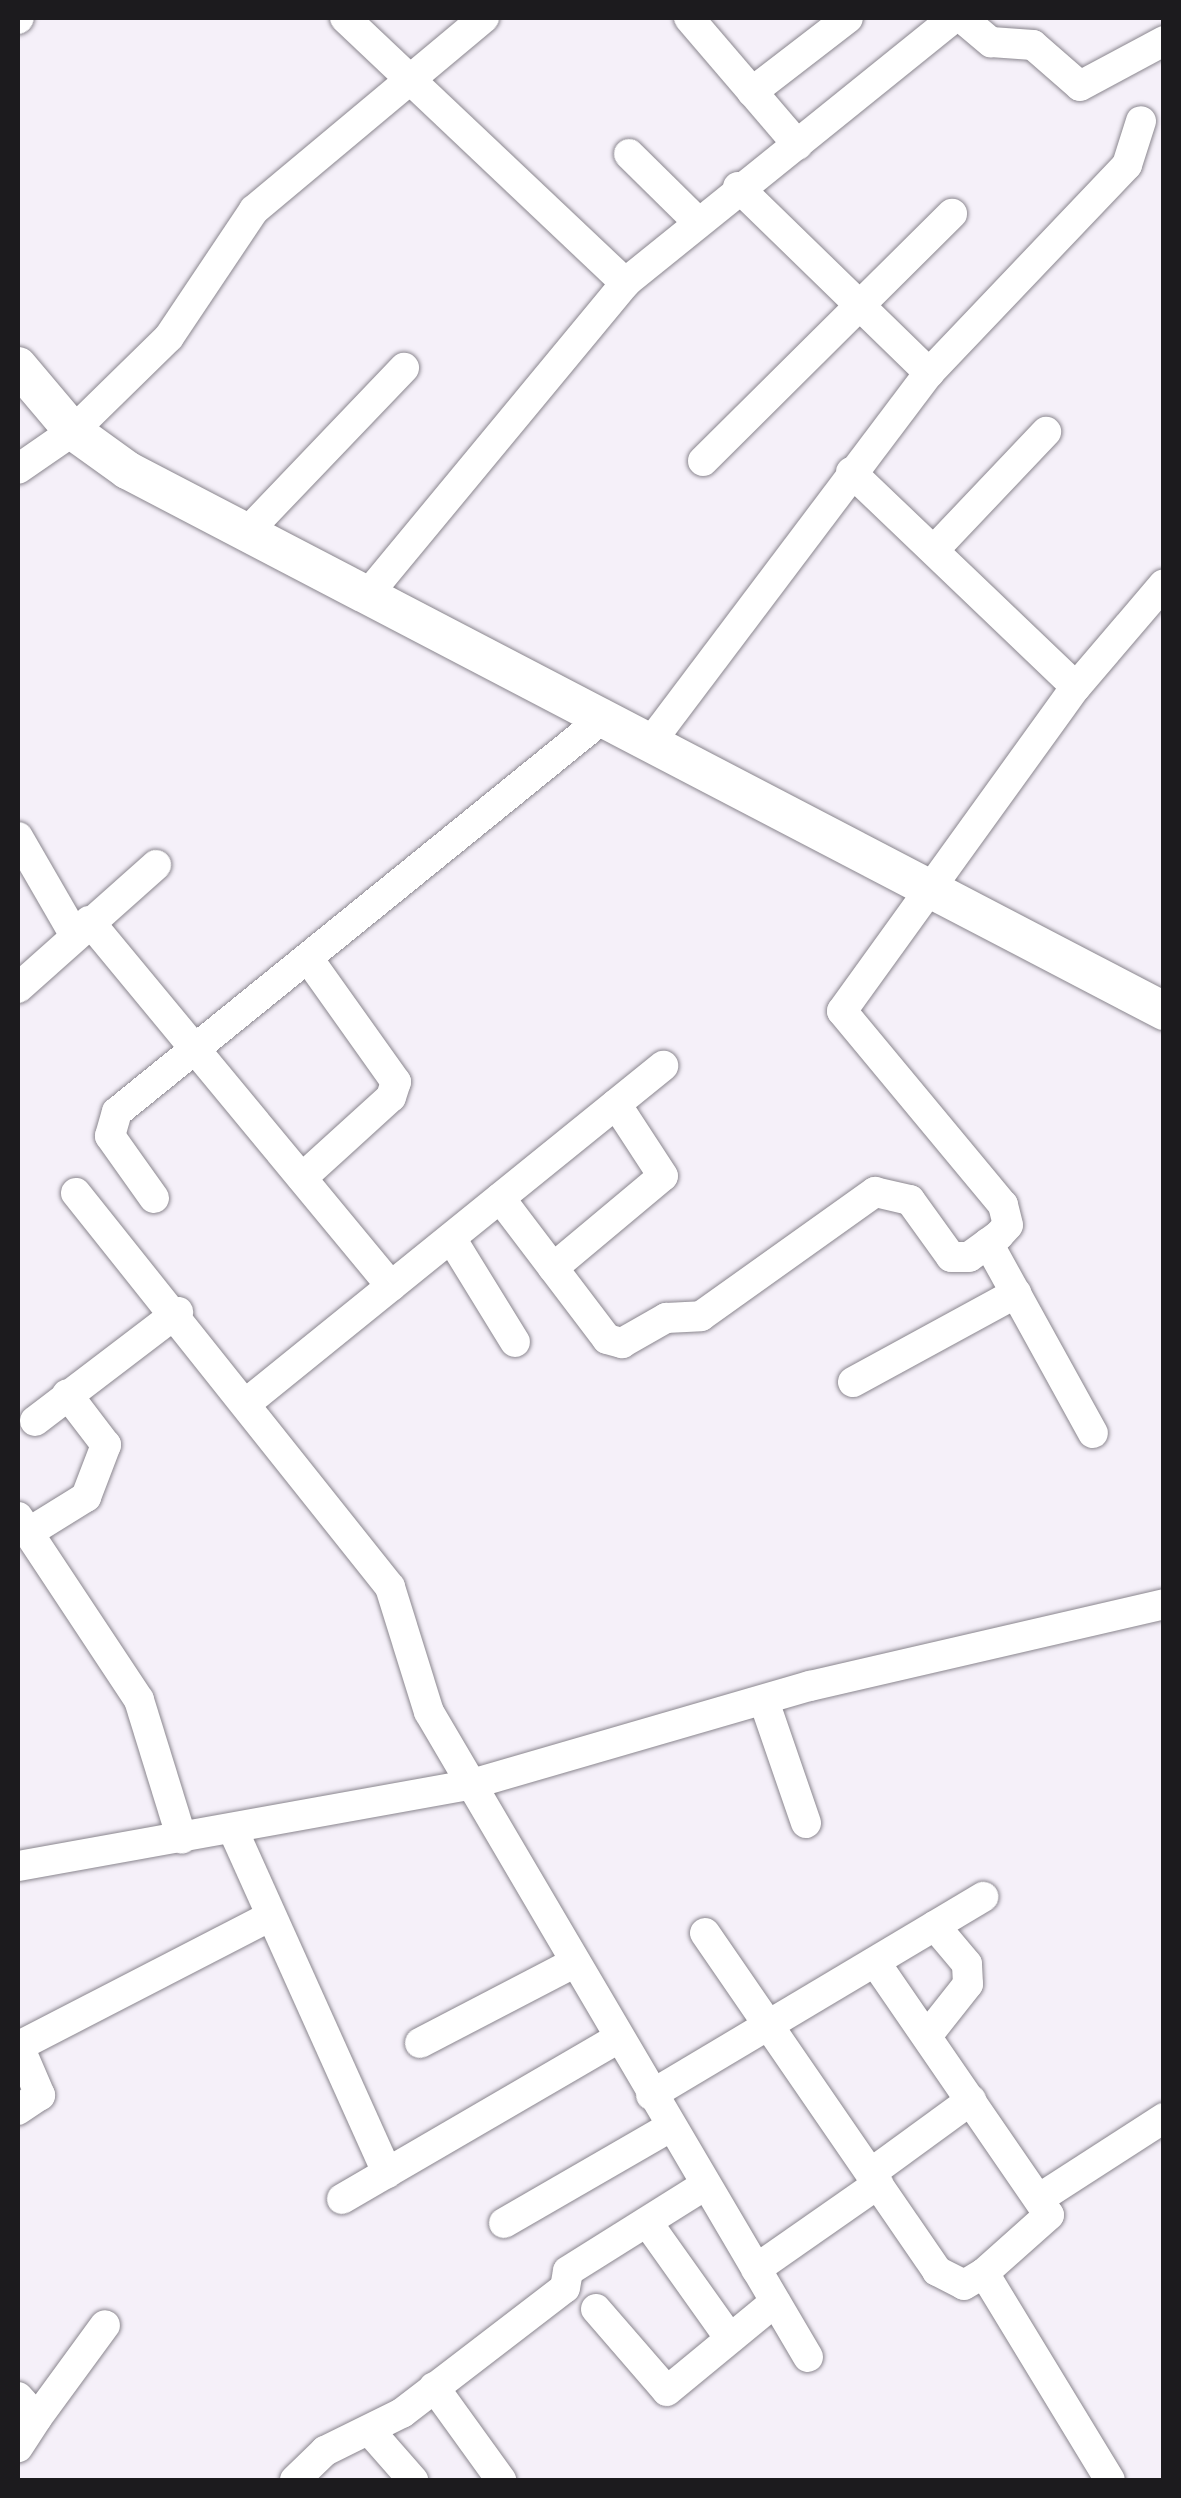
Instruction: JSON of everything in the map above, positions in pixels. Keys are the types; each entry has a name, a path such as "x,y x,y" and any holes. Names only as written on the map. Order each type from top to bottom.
{"main road":[{"path":"18,366 73,431 127,470 250,530 602,719 930,885 1164,1011"}],"street":[{"path":"346,18 625,283"},
{"path":"18,469 73,431 169,337 254,210 484,18"},
{"path":"689,18 798,145"},
{"path":"752,92 848,18"},
{"path":"369,593 625,283 738,187 798,145 952,18"},
{"path":"962,18 991,42 1033,45 1080,86 1164,41"},
{"path":"650,743 929,373 1127,165 1141,121"},
{"path":"630,154 697,222"},
{"path":"738,187 929,373"},
{"path":"703,461 952,214"},
{"path":"250,530 404,368"},
{"path":"934,550 1046,432"},
{"path":"851,472 1076,687"},
{"path":"500,1198 607,1339 622,1343 666,1318 700,1316 876,1192 910,1200 951,1257 988,1243 1008,1225 1003,1205 842,1011 1076,687 1164,584"},
{"path":"154,1198 108,1122 198,1053 602,719"},
{"path":"18,837 82,928 198,1053 391,1286"},
{"path":"18,988 156,865"},
{"path":"302,1178 391,1098 396,1082 310,961"},
{"path":"250,1401 663,1066"},
{"path":"553,1268 663,1176 616,1104"},
{"path":"76,1194 250,1401 390,1587 429,1712 616,2039 808,2357"},
{"path":"451,1238 515,1342"},
{"path":"988,1243 1093,1433"},
{"path":"854,1382 1016,1293"},
{"path":"34,1421 178,1312"},
{"path":"67,1394 106,1445 86,1497 24,1524 152,1725 182,1839"},
{"path":"18,1866 234,1832 472,1784 764,1701 1164,1604"},
{"path":"764,1701 806,1823"},
{"path":"234,1832 387,2173"},
{"path":"650,2095 983,1897"},
{"path":"18,2110 40,2095 18,2045 269,1916"},
{"path":"927,2036 968,1984 966,1964 935,1926"},
{"path":"706,1933 946,2280 964,2285 1046,2224 1040,2198 874,1962"},
{"path":"420,2043 572,1964"},
{"path":"342,2199 616,2039"},
{"path":"756,2270 971,2100"},
{"path":"1040,2198 1164,2118"},
{"path":"504,2223 670,2126"},
{"path":"295,2480 325,2451 370,2430 434,2387 565,2288 568,2271 705,2186"},
{"path":"646,2222 730,2339"},
{"path":"984,2273 1110,2480"},
{"path":"596,2309 667,2391 775,2302"},
{"path":"18,2447 28,2407 105,2325"},
{"path":"434,2387 501,2480"},
{"path":"370,2430 413,2480"}]}
